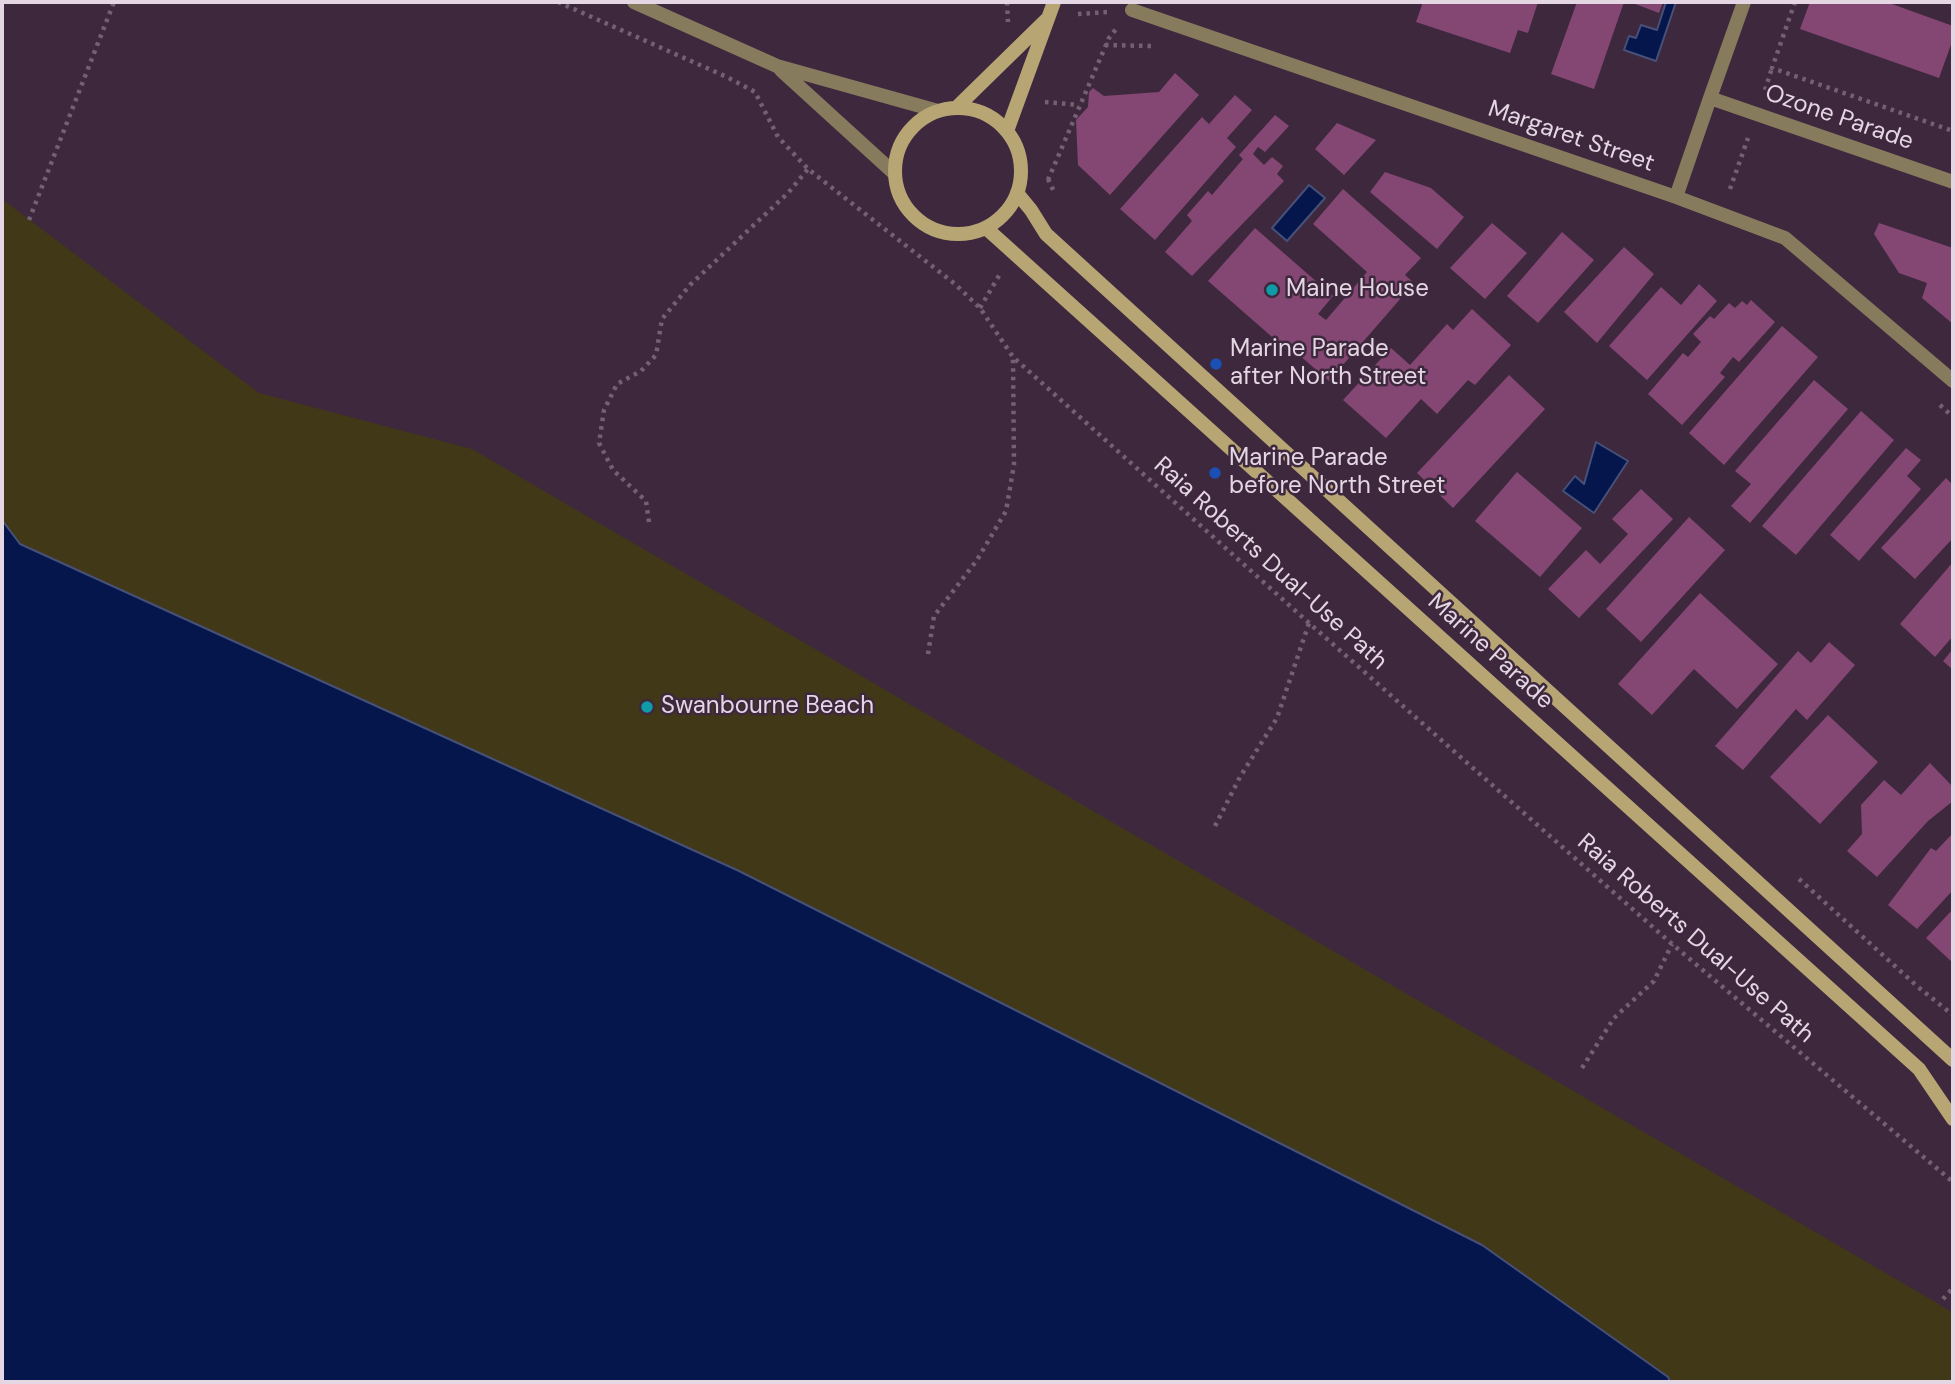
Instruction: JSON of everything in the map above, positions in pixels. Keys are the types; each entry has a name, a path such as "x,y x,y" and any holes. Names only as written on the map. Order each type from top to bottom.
{"street":[{"path":"634,2 777,66 938,111"},
{"path":"1007,131 1054,2"},
{"path":"1676,197 1744,2"},
{"name":"Margaret Street","path":"1132,10 1676,197 1785,238 1953,381"},
{"path":"956,108 1049,16"},
{"path":"777,66 894,173"},
{"name":"Ozone Parade","path":"1710,98 1953,182"},
{"path":"956,108 974,110 990,117 1007,131 1018,150 1021,172 1017,193 1004,213 986,228 965,234 944,233 925,225 909,211 898,192 894,173 899,150 908,131 938,111 956,108"},
{"name":"Marine Parade","path":"1017,193 1046,234 1953,1060"},
{"name":"Marine Parade","path":"986,228 1919,1069 1953,1119"}],"path":[{"path":"29,220 114,2"},
{"name":"Raia Roberts Dual-Use Path","path":"558,2 755,92 778,137 808,169 956,284 980,308 1013,357 1672,944 1953,1182"},
{"path":"1795,2 1772,68 1953,131"},
{"path":"1049,16 1132,10"},
{"path":"1045,186 1108,38 1132,10"},
{"path":"649,522 646,501 613,470 599,443 604,410 617,384 641,371 656,355 662,318 690,285 788,193 808,169"},
{"path":"980,308 1000,273"},
{"path":"928,654 934,616 977,560 1006,512 1014,465 1013,357"},
{"path":"1216,827 1240,777 1277,718 1309,623"},
{"path":"1582,1068 1614,1018 1654,981 1672,944"},
{"path":"1943,1299 1953,1288"}],"sand":[{"name":"Swanbourne Beach","path":"2,199 259,393 472,449 1937,1303 1953,1313 1953,1382 1670,1382 1668,1377 1482,1245 739,871 20,544 2,520"}],"shaded area":[{"path":"1666,2 1676,2 1656,61 1624,50 1629,36 1636,38 1641,25 1657,30"},
{"path":"1309,185 1325,198 1287,241 1272,228"},
{"path":"1596,442 1628,461 1594,513 1563,491 1575,476 1584,484"},
{"path":"2,520 20,544 739,871 1482,1245 1668,1377 1670,1382 2,1382"}],"building":[{"path":"1423,2 1538,2 1528,33 1518,30 1510,53 1416,22"},
{"path":"1577,2 1624,2 1594,89 1551,74"},
{"path":"1630,2 1663,2 1659,13"},
{"path":"1810,2 1893,2 1892,4 1953,26 1953,39 1939,78 1800,29"},
{"path":"1175,73 1199,95 1110,195 1078,165 1076,120 1088,107 1089,92 1093,88 1104,96 1159,92"},
{"path":"1235,95 1252,110 1227,138 1236,147 1155,240 1120,209 1202,117 1209,124"},
{"path":"1275,115 1289,126 1265,152 1258,147 1253,154 1264,165 1272,157 1283,166 1277,174 1284,181 1192,276 1165,252 1192,221 1187,215 1208,191 1212,195 1243,159 1239,155"},
{"path":"1337,123 1376,140 1344,175 1315,149"},
{"path":"1385,172 1431,188 1464,217 1437,249 1370,192"},
{"name":"Maine House","path":"1343,189 1421,258 1405,275 1414,283 1329,381 1290,347 1287,350 1208,281 1255,228 1333,296 1318,314 1326,320 1367,272 1313,224"},
{"path":"1492,223 1527,253 1485,299 1450,268"},
{"path":"1879,223 1953,248 1953,324 1922,298 1927,283 1899,273 1874,234"},
{"path":"1562,232 1594,260 1538,323 1507,296"},
{"path":"1624,247 1654,274 1597,343 1564,312"},
{"path":"1699,284 1717,301 1647,380 1609,346 1661,287 1681,305"},
{"path":"1751,300 1775,322 1739,362 1733,357 1720,373 1725,377 1682,425 1648,394 1683,353 1688,357 1701,342 1693,334 1710,316 1714,319 1729,303 1735,308 1742,301 1747,305"},
{"path":"1472,309 1511,345 1475,385 1468,380 1437,414 1421,399 1386,438 1343,400 1391,348 1410,365 1447,324 1453,330"},
{"path":"1782,326 1818,357 1724,465 1689,433"},
{"path":"1509,375 1545,409 1453,508 1417,473"},
{"path":"1814,380 1848,409 1750,523 1731,506 1751,484 1735,471"},
{"path":"1861,411 1894,440 1796,555 1762,526"},
{"path":"1906,448 1921,460 1907,476 1921,489 1859,561 1830,535"},
{"path":"1517,472 1582,528 1540,577 1475,521"},
{"path":"1946,478 1953,485 1953,538 1915,579 1881,548"},
{"path":"1641,489 1673,519 1579,618 1548,589 1586,550 1600,564 1628,534 1612,519"},
{"path":"1689,517 1725,550 1641,642 1606,609"},
{"path":"1953,562 1953,636 1935,657 1900,624"},
{"path":"1700,593 1778,664 1737,709 1694,669 1652,715 1618,684"},
{"path":"1829,642 1855,665 1807,720 1796,709 1743,770 1715,746 1798,651 1811,663"},
{"path":"1953,649 1953,670 1943,661"},
{"path":"1828,715 1878,762 1820,824 1770,777"},
{"path":"1930,763 1953,787 1953,801 1928,821 1877,877 1847,851 1862,834 1861,805 1884,780 1901,795"},
{"path":"1953,833 1953,890 1917,929 1888,905 1931,848 1936,851"},
{"path":"1953,909 1953,963 1926,938"}],"place":[{"name":"Maine House","path":"1272,290"},
{"name":"Marine Parade after North Street","path":"1216,364"},
{"name":"Marine Parade before North Street","path":"1215,473"},
{"name":"Swanbourne Beach","path":"647,707"}]}
